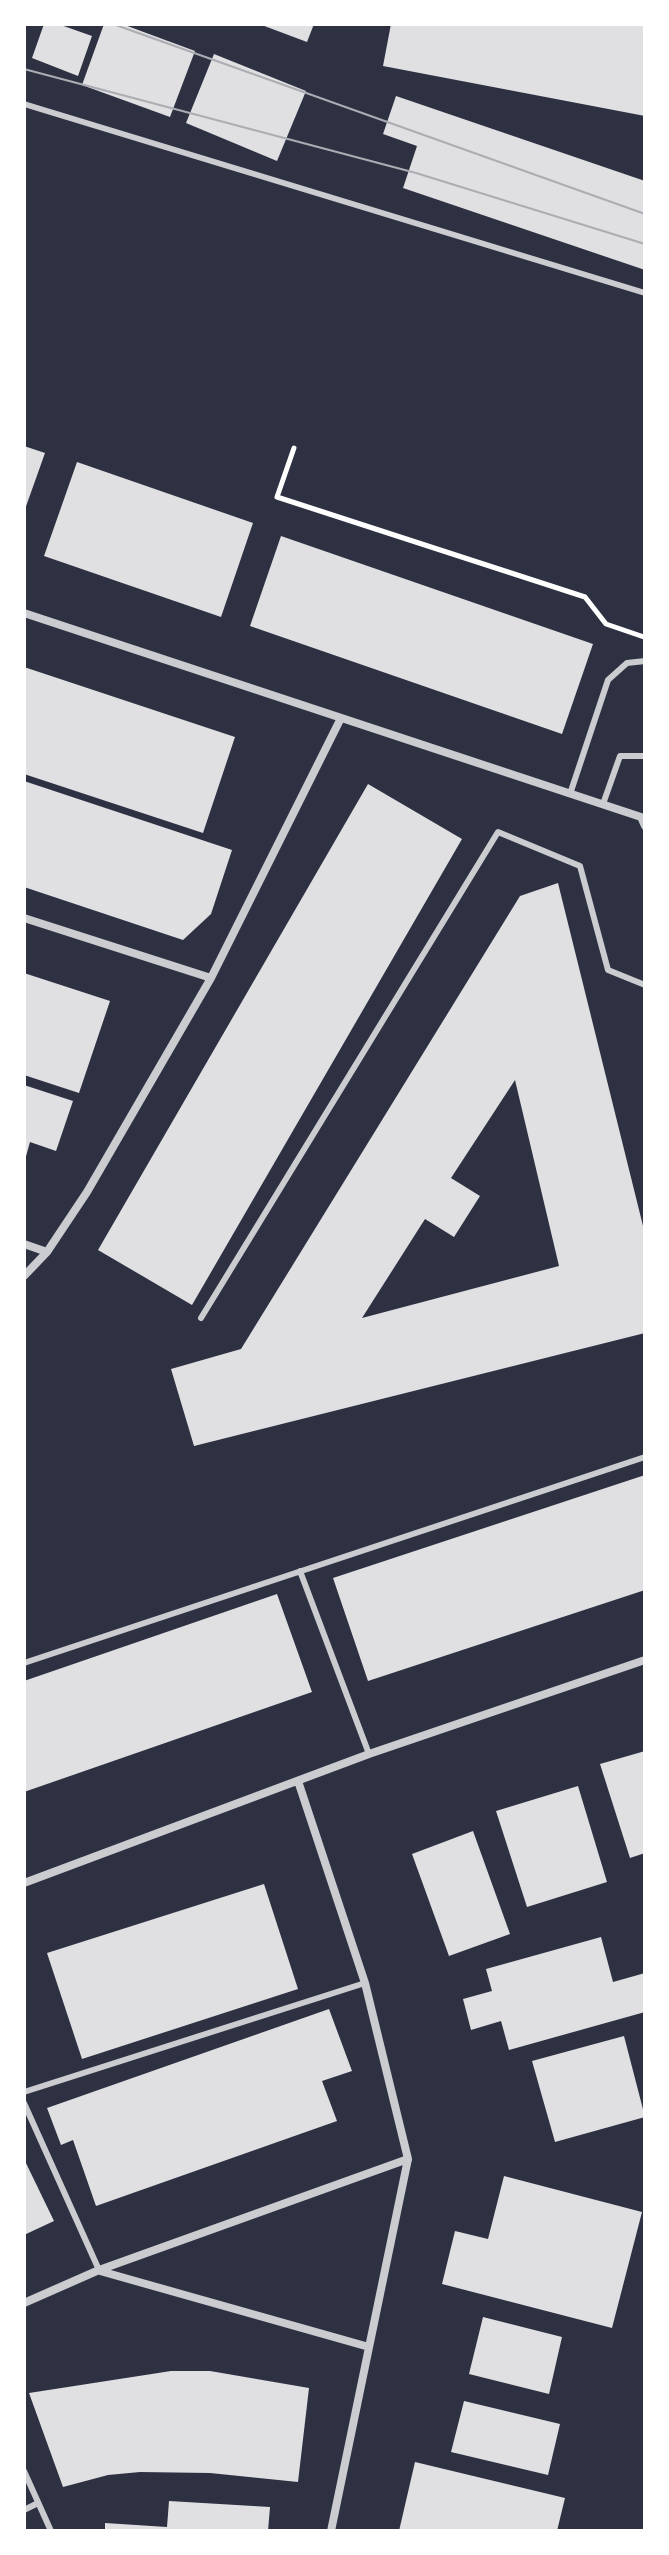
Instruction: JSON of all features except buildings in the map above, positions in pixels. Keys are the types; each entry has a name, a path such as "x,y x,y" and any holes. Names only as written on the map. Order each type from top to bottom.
{"street":[{"path":"24,613 641,817 645,826"},
{"path":"24,1276 47,1252 87,1192 211,978 341,718"},
{"path":"24,918 211,978"},
{"path":"24,1244 47,1252"},
{"path":"24,1883 369,1754 645,1660"},
{"path":"298,1781 365,1983 408,2159 331,2531"},
{"path":"24,2303 99,2270 408,2159"},
{"path":"99,2270 369,2347"}],"lane":[{"path":"24,104 645,293"},
{"path":"570,794 608,680 627,663 645,661"},
{"path":"603,804 620,756 645,756"},
{"path":"201,1318 498,832 580,866 608,970 645,985"},
{"path":"24,1663 645,1457"},
{"path":"300,1571 369,1754"},
{"path":"24,2092 365,1983"},
{"path":"24,2103 99,2270"},
{"path":"24,2471 51,2531"},
{"path":"24,2510 38,2503"}],"path":[{"path":"294,448 277,497 585,597 606,624 645,638"}],"tram line":[{"path":"113,24 645,214"},
{"path":"24,69 416,173 645,244"}]}
